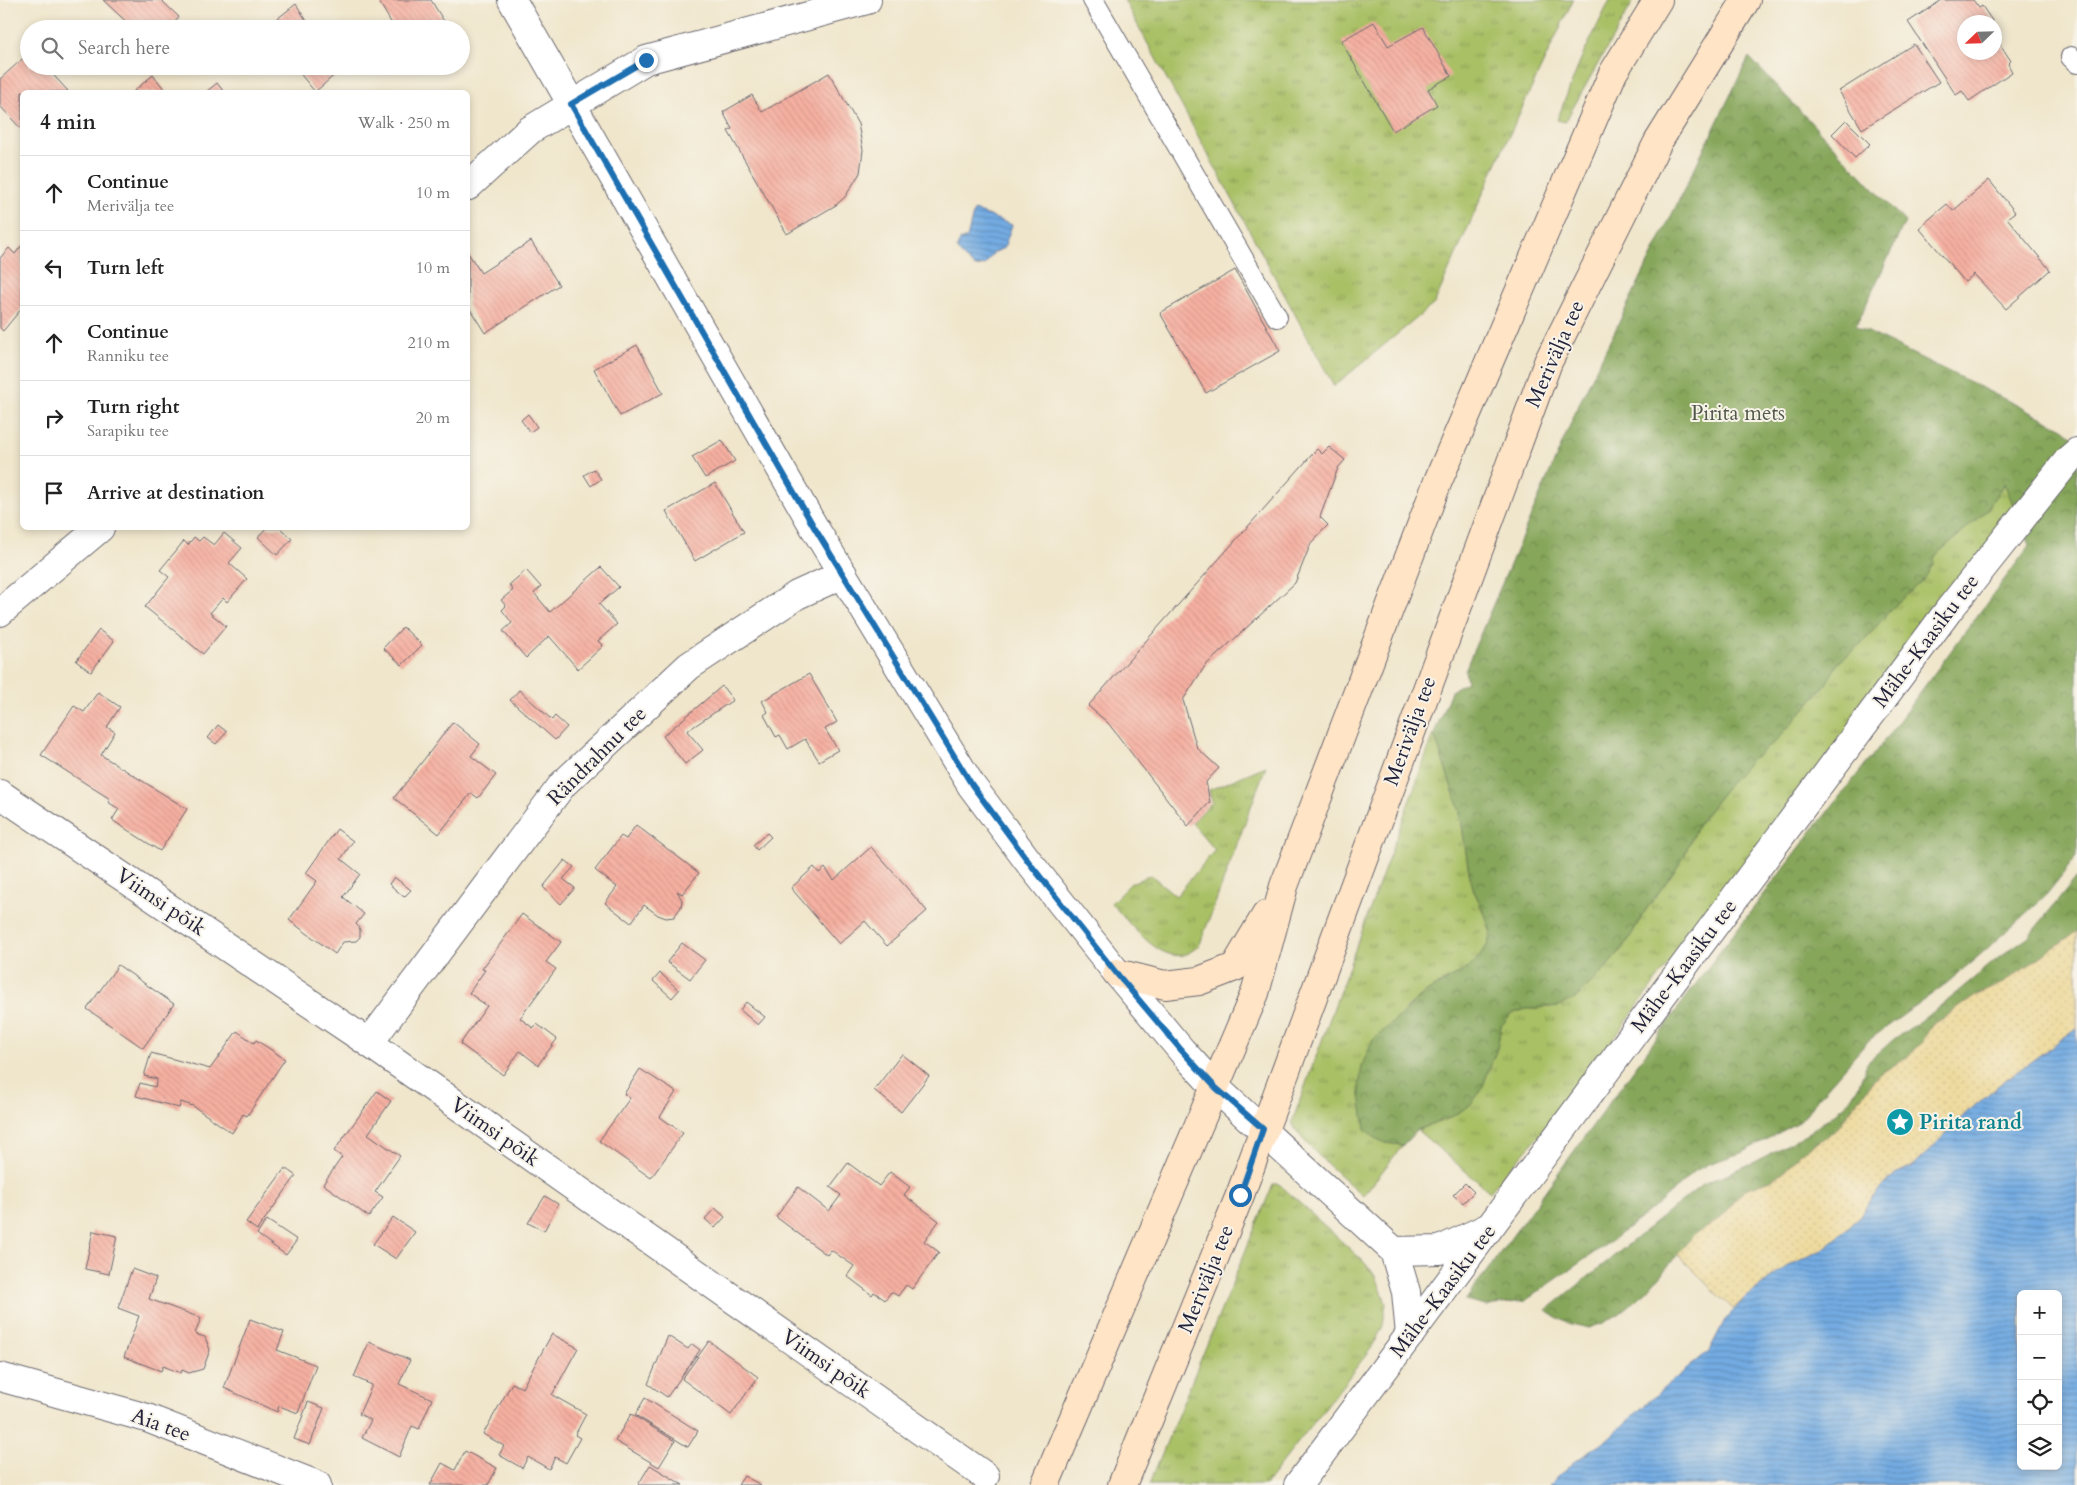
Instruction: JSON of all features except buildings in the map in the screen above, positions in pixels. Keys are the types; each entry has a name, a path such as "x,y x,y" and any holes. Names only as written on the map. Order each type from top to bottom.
{"main road":[{"path":"1045,1485 1255,993 1284,886 1438,480 1613,72 1658,0"},
{"name":"Merivälja tee","path":"1122,1485 1240,1195 1548,362 1658,142 1746,0"},
{"path":"1117,974 1165,985 1199,981 1235,967 1284,886"}],"street":[{"path":"512,0 843,574 972,785 1031,865 1117,974 1182,1051 1215,1087 1394,1251 1406,1292 1410,1335"},
{"path":"470,184 530,130 646,60 867,0"},
{"name":"Mähe-Kaasiku tee","path":"1298,1485 1948,611 2077,452"},
{"path":"0,612 98,530"},
{"name":"Rändrahnu tee","path":"369,1044 562,784 689,666 797,595 843,574"},
{"name":"Viimsi põik","path":"0,794 369,1044 985,1476"},
{"path":"1394,1251 1440,1250 1491,1226"},
{"name":"Aia tee","path":"0,1376 147,1418 318,1485"}],"lane":[{"path":"1093,0 1277,317"}],"green space":[{"path":"1124,0 1573,0 1501,153 1434,304 1334,386"},
{"path":"1610,0 1634,0 1565,122 1557,120 1581,59"},
{"name":"Pirita mets","path":"1749,57 1905,222 1856,326 2063,428 2077,439 2077,856 2047,894 1981,954 1947,983 1869,1040 1797,1123 1741,1153 1708,1164 1695,1171 1655,1207 1608,1243 1525,1301 1486,1306 1465,1301 1706,970 1880,746 2030,545 2004,483 1986,511 1933,558 1934,563 1925,578 1892,608 1865,640 1838,663 1826,684 1776,741 1754,758 1733,779 1697,826 1681,862 1645,911 1626,944 1604,970 1577,997 1559,1006 1526,1009 1511,1014 1501,1026 1497,1048 1481,1091 1469,1106 1447,1119 1417,1130 1403,1145 1385,1143 1375,1138 1365,1129 1359,1088 1362,1065 1373,1040 1428,991 1464,970 1478,959 1487,946 1491,932 1474,891 1469,872 1460,812 1434,734 1451,691 1467,682 1465,670 1579,404"},
{"path":"2005,482 2016,510 1655,982 1564,1108 1490,1192 1417,1130 1447,1119 1469,1106 1481,1091 1497,1048 1501,1026 1511,1014 1526,1009 1559,1006 1577,997 1604,970 1626,944 1645,911 1681,862 1697,826 1733,779 1754,758 1776,741 1826,684 1838,663 1865,640 1939,552 1986,511"},
{"path":"1434,734 1460,812 1469,872 1474,891 1485,914 1491,933 1487,946 1478,959 1464,970 1428,991 1406,1009 1385,1143 1403,1145 1363,1196 1312,1149 1296,1130 1292,1122"},
{"path":"1266,766 1200,944 1184,955 1164,952 1134,929 1111,903 1131,883 1151,875 1176,896 1215,850 1192,823 1212,802 1209,790"},
{"path":"2077,877 2077,931 2005,982 1977,995 1932,1024 1922,1043 1907,1057 1877,1076 1836,1130 1799,1154 1787,1169 1771,1180 1746,1189 1734,1200 1727,1212 1711,1225 1695,1234 1647,1291 1619,1314 1589,1328 1567,1323 1546,1311 1703,1184 1757,1161 1810,1132 1845,1106 1858,1087 1867,1063 1894,1039 1928,1016 2002,955 2029,936"},
{"path":"1273,1184 1279,1184 1363,1261 1376,1276 1386,1303 1383,1326 1373,1346 1265,1485 1149,1485"}],"sand":[{"name":"Pirita rand","path":"2077,931 2077,1028 2000,1084 1965,1114 1913,1166 1895,1174 1870,1201 1858,1218 1822,1250 1786,1267 1733,1309 1677,1254 1695,1234 1711,1225 1727,1212 1734,1200 1746,1189 1771,1180 1787,1169 1799,1154 1836,1130 1877,1076 1907,1057 1922,1043 1932,1024 1977,995 2005,982"}],"water":[{"path":"974,210 1012,225 1004,248 993,253 985,265 975,267 961,255 957,248 960,240 967,238"},
{"path":"2077,1028 2077,1485 1550,1485 1572,1463 1602,1444 1665,1387 1709,1351 1725,1320 1746,1297 1786,1267 1822,1250 1838,1237 1858,1218 1870,1201 1895,1174 1913,1166 1965,1114 2000,1084"}],"place":[{"name":"Pirita rand","path":"1900,1122"}],"route":[{"path":"646,60 571,104 814,527 972,785 1031,865 1117,974 1182,1051 1215,1087 1263,1129 1240,1195"}]}
